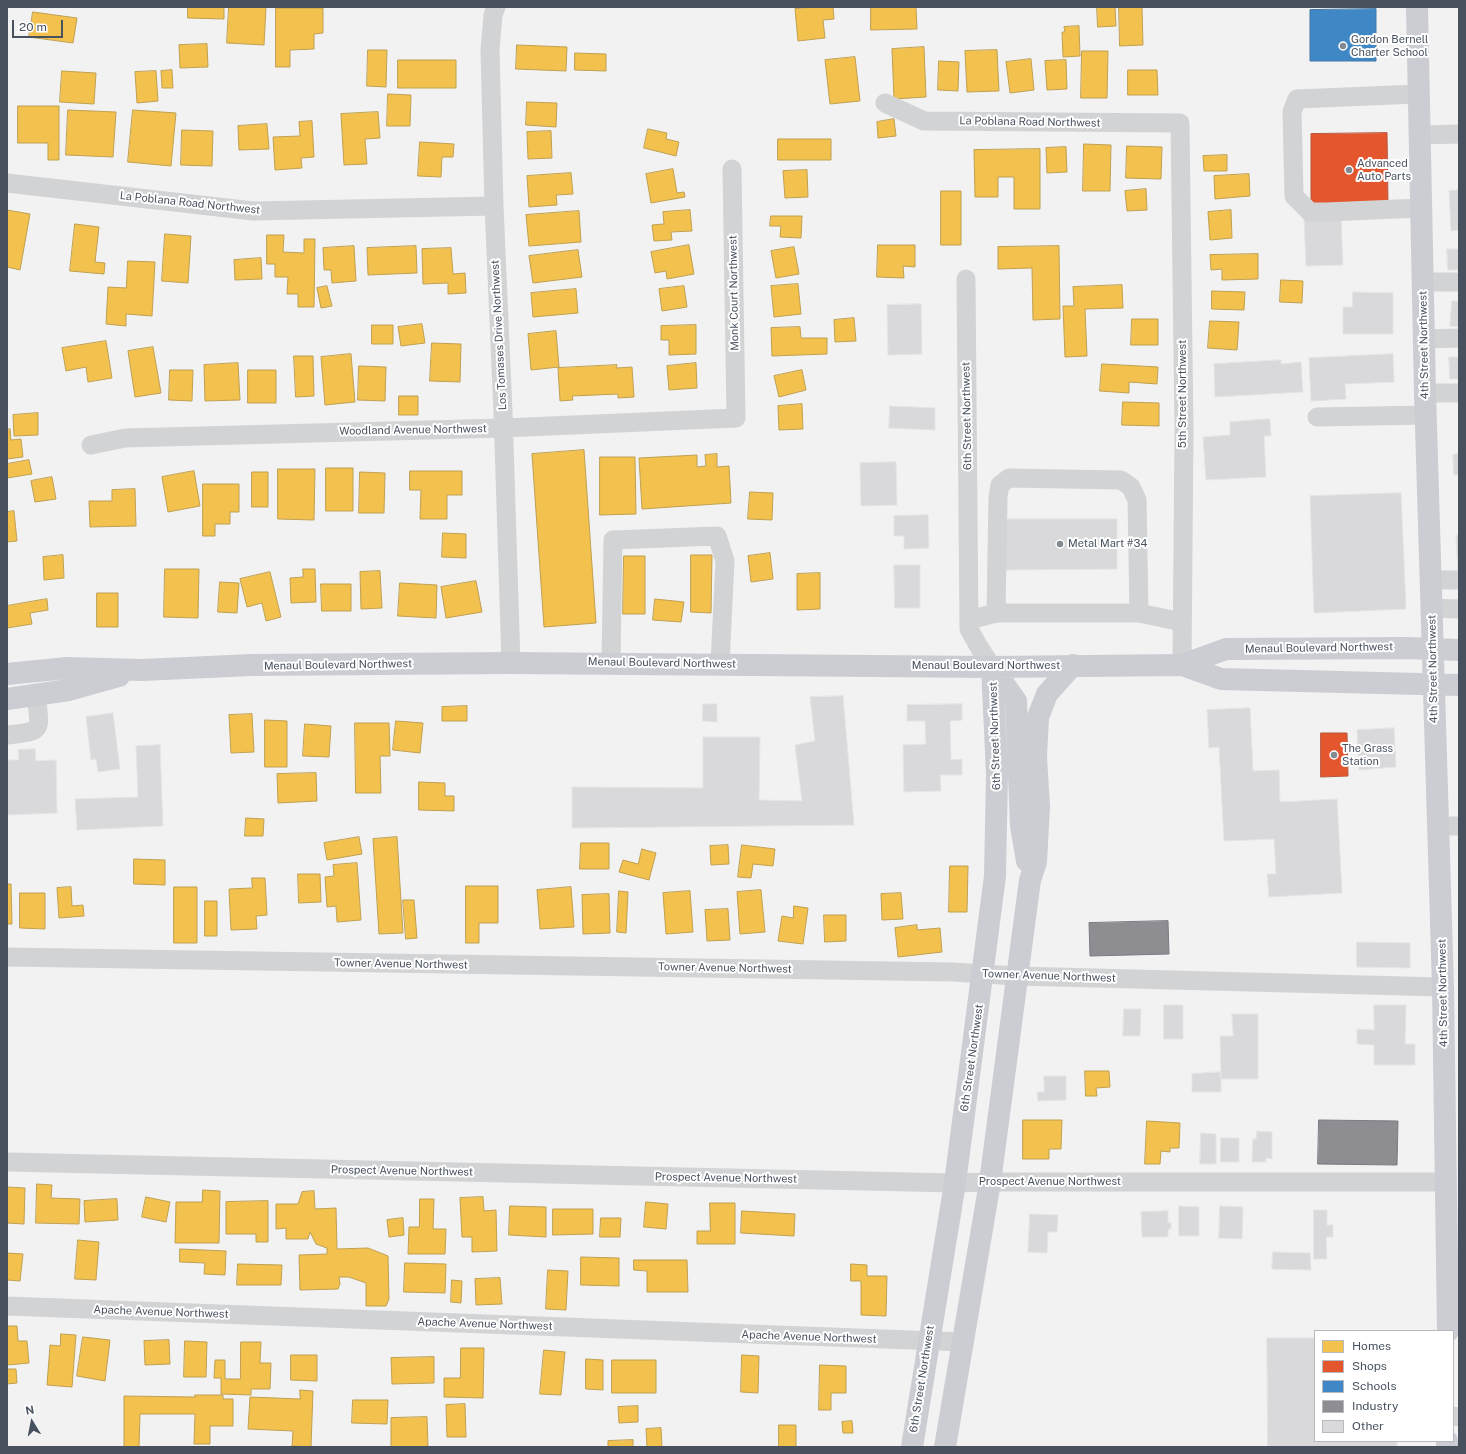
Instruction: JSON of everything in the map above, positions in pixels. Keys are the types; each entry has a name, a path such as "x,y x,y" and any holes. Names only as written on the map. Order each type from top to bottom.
{"main road":[{"name":"4th Street Northwest","path":"1417,7 1425,393 1434,684 1448,826 1443,987 1452,1107 1445,1182 1453,1307 1448,1330"},
{"name":"Menaul Boulevard Northwest","path":"1182,665 1226,649 1406,648 1459,650"},
{"name":"Menaul Boulevard Northwest","path":"7,674 67,668 142,670 252,665 511,663 992,667 1182,665 1221,679 1459,685"},
{"name":"6th Street Northwest","path":"945,1447 990,1182 1030,880 1036,862 1039,807 1036,758 1038,717 1047,694 1073,665"},
{"name":"6th Street Northwest","path":"992,667 1016,701 1021,826 1030,880"},
{"name":"6th Street Northwest","path":"912,1447 928,1341 955,1183 995,876 997,774 992,667"},
{"name":"Menaul Boulevard Northwest","path":"7,699 69,690 142,670"}],"street":[{"name":"Los Tomases Drive Northwest","path":"496,7 493,15 490,50 494,206 511,663"},
{"path":"1418,94 1297,99 1292,112 1294,196 1310,212 1421,208"},
{"name":"La Poblana Road Northwest","path":"885,103 924,121 1180,123"},
{"name":"5th Street Northwest","path":"1180,123 1184,423 1182,665"},
{"path":"1420,135 1459,134"},
{"name":"Monk Court Northwest","path":"732,169 736,418"},
{"name":"La Poblana Road Northwest","path":"7,183 253,210 494,206"},
{"name":"6th Street Northwest","path":"966,279 969,629 992,667"},
{"path":"1423,282 1459,282"},
{"path":"1424,339 1459,338"},
{"path":"1425,393 1459,393"},
{"path":"1317,417 1426,415"},
{"name":"Woodland Avenue Northwest","path":"91,445 125,438 503,428 736,418"},
{"path":"996,613 998,497 1000,485 1009,478 1121,480 1131,487 1136,500 1139,613"},
{"path":"611,663 613,540 717,536 725,561 720,664"},
{"path":"1431,580 1459,580"},
{"path":"1432,608 1459,609"},
{"path":"969,620 996,613 1139,613 1182,622"},
{"path":"7,735 30,733 36,730 39,724 36,695"},
{"name":"Towner Avenue Northwest","path":"7,957 983,974 1443,987"},
{"name":"Prospect Avenue Northwest","path":"7,1162 955,1183 1445,1182"},
{"name":"Apache Avenue Northwest","path":"7,1306 964,1342"}],"building: Homes":[{"path":"188,7 224,7 224,19 188,18"},
{"path":"229,7 266,7 264,45 227,43"},
{"path":"833,7 834,19 823,20 825,38 798,41 795,9"},
{"path":"871,7 916,7 917,29 871,30"},
{"path":"1097,7 1115,7 1116,26 1098,27"},
{"path":"1119,7 1142,7 1143,45 1120,46"},
{"path":"276,8 323,8 323,33 314,34 314,49 290,50 290,67 276,67"},
{"path":"33,12 77,18 73,43 29,37"},
{"path":"1079,26 1080,56 1063,57 1062,32 1065,32 1064,27"},
{"path":"207,44 208,67 180,68 179,45"},
{"path":"517,45 567,47 566,71 516,69"},
{"path":"924,47 926,97 894,99 892,49"},
{"path":"368,50 387,50 386,87 367,86"},
{"path":"997,50 999,91 967,92 965,51"},
{"path":"1082,51 1108,51 1107,98 1081,98"},
{"path":"575,53 606,54 606,71 575,70"},
{"path":"855,57 860,101 830,104 825,60"},
{"path":"1031,59 1034,90 1010,93 1006,62"},
{"path":"398,60 456,60 456,88 398,88"},
{"path":"1066,60 1067,89 1047,90 1045,61"},
{"path":"939,61 959,62 958,91 938,90"},
{"path":"172,70 173,88 162,88 161,71"},
{"path":"1128,70 1157,70 1158,95 1128,95"},
{"path":"62,71 96,73 94,104 60,102"},
{"path":"156,71 158,101 137,103 135,72"},
{"path":"388,94 411,95 410,126 387,126"},
{"path":"527,102 557,103 556,127 526,125"},
{"path":"18,106 59,106 59,160 48,160 48,143 18,143"},
{"path":"68,110 116,112 113,157 66,155"},
{"path":"133,110 176,113 171,166 128,162"},
{"path":"378,112 380,138 365,139 367,164 344,165 341,114"},
{"path":"894,119 896,136 878,138 877,122"},
{"path":"312,121 314,157 301,158 302,168 275,170 273,137 300,136 299,122"},
{"path":"267,124 269,149 239,150 238,126"},
{"path":"648,129 667,133 666,139 679,142 676,156 644,148"},
{"path":"182,130 213,131 212,166 181,165"},
{"path":"551,131 552,158 528,159 527,132"},
{"path":"778,139 831,139 831,160 778,160"},
{"path":"420,142 454,144 453,157 442,157 441,177 418,176"},
{"path":"1084,144 1111,145 1110,191 1083,191"},
{"path":"1127,146 1162,147 1161,179 1126,178"},
{"path":"1066,147 1067,172 1047,173 1046,148"},
{"path":"1040,149 1040,209 1014,209 1014,177 998,177 998,197 975,197 974,150"},
{"path":"1227,155 1227,171 1204,171 1203,156"},
{"path":"673,169 677,193 684,192 685,197 651,203 646,174"},
{"path":"807,170 808,197 785,198 783,171"},
{"path":"571,173 573,194 556,195 557,205 529,207 527,176"},
{"path":"1249,174 1250,196 1215,199 1214,176"},
{"path":"1146,189 1147,210 1127,211 1125,191"},
{"path":"941,191 961,191 961,245 941,245"},
{"path":"7,210 30,214 20,270 7,267"},
{"path":"690,210 692,231 671,232 672,240 654,241 652,225 664,224 663,212"},
{"path":"1231,210 1232,238 1210,240 1208,212"},
{"path":"579,211 581,242 529,246 526,215"},
{"path":"771,216 802,216 801,238 780,237 781,226 770,226"},
{"path":"75,224 99,227 95,262 105,263 104,274 70,271"},
{"path":"165,234 191,236 188,283 162,281"},
{"path":"267,235 284,235 283,252 304,253 304,239 315,239 314,307 298,307 298,294 287,294 288,277 275,277 275,264 267,264"},
{"path":"689,245 694,274 667,279 666,271 655,273 651,252"},
{"path":"878,245 915,245 915,267 903,266 904,278 877,277"},
{"path":"354,246 356,281 332,283 331,270 324,270 323,248"},
{"path":"416,246 417,273 368,275 367,248"},
{"path":"1059,246 1060,319 1033,320 1032,268 998,269 998,247"},
{"path":"794,247 799,274 776,278 771,251"},
{"path":"451,248 453,274 465,273 466,293 448,294 448,283 423,284 422,249"},
{"path":"578,250 582,277 533,283 529,256"},
{"path":"1258,254 1258,279 1222,280 1222,269 1211,270 1210,255"},
{"path":"261,258 262,279 235,280 234,260"},
{"path":"128,261 155,262 152,316 126,314 126,326 106,324 108,287 126,288"},
{"path":"1281,280 1303,281 1302,303 1280,302"},
{"path":"798,284 801,314 774,317 771,286"},
{"path":"1122,285 1123,308 1085,309 1087,356 1065,357 1063,306 1074,306 1073,287"},
{"path":"327,286 332,306 321,308 317,288"},
{"path":"684,286 687,307 662,311 659,289"},
{"path":"576,289 578,313 533,317 531,293"},
{"path":"1212,291 1245,292 1244,310 1212,309"},
{"path":"854,318 856,341 835,342 834,320"},
{"path":"1132,319 1158,319 1158,345 1131,345"},
{"path":"1210,321 1239,322 1237,350 1208,348"},
{"path":"422,324 425,343 401,346 398,327"},
{"path":"372,325 393,325 393,344 372,344"},
{"path":"696,325 696,354 669,355 669,340 661,340 661,326"},
{"path":"800,327 801,338 827,338 827,354 772,356 771,328"},
{"path":"556,331 559,367 531,370 528,334"},
{"path":"106,341 112,378 88,382 86,367 66,371 62,348"},
{"path":"432,343 461,344 460,382 430,381"},
{"path":"153,347 161,393 135,397 128,351"},
{"path":"351,354 355,402 325,405 321,357"},
{"path":"294,356 313,356 314,396 296,397"},
{"path":"238,363 240,400 205,401 204,365"},
{"path":"696,363 697,388 669,390 667,366"},
{"path":"1102,364 1158,367 1157,384 1129,382 1129,393 1100,391"},
{"path":"617,365 616,368 632,367 634,397 618,398 618,394 572,396 573,400 560,401 558,368"},
{"path":"359,366 386,367 385,401 358,400"},
{"path":"170,370 193,370 192,401 169,400"},
{"path":"248,370 276,370 276,403 248,403"},
{"path":"802,370 806,390 779,397 774,376"},
{"path":"399,396 418,396 418,415 399,415"},
{"path":"1123,402 1159,403 1159,426 1122,425"},
{"path":"802,404 803,429 779,430 778,406"},
{"path":"38,413 38,435 14,436 13,415"},
{"path":"10,429 11,440 21,439 23,457 7,459 7,430"},
{"path":"584,450 596,623 544,627 532,454"},
{"path":"717,454 717,467 729,466 731,503 642,509 639,458 697,455 697,467 706,466 705,455"},
{"path":"600,457 635,457 636,514 600,515"},
{"path":"29,460 32,474 7,478 7,464"},
{"path":"326,468 353,468 353,511 326,511"},
{"path":"278,469 315,469 314,520 278,519"},
{"path":"194,471 200,506 168,512 162,477"},
{"path":"410,471 462,471 462,495 447,495 447,519 420,519 421,490 410,490"},
{"path":"252,472 268,472 268,507 252,507"},
{"path":"360,472 385,473 384,513 359,513"},
{"path":"52,477 56,499 35,502 31,481"},
{"path":"203,484 239,484 239,512 230,512 230,524 215,524 215,536 203,536"},
{"path":"135,489 136,526 90,527 89,501 112,501 112,490"},
{"path":"750,492 773,493 772,520 748,519"},
{"path":"14,511 17,541 7,542 7,512"},
{"path":"443,533 466,534 466,558 442,557"},
{"path":"770,553 773,579 751,582 748,556"},
{"path":"63,555 64,578 44,580 43,557"},
{"path":"691,555 712,555 711,613 691,612"},
{"path":"624,556 645,556 645,614 623,614"},
{"path":"165,569 199,569 198,618 164,617"},
{"path":"303,569 315,569 316,602 291,603 290,578 303,577"},
{"path":"380,571 382,608 361,609 360,572"},
{"path":"270,572 281,617 266,621 262,603 247,607 240,579"},
{"path":"820,573 820,609 797,610 797,574"},
{"path":"476,581 482,612 446,618 441,587"},
{"path":"220,582 239,583 237,613 218,612"},
{"path":"400,583 437,585 436,618 398,616"},
{"path":"321,584 351,584 351,611 322,611"},
{"path":"97,593 118,593 118,627 97,627"},
{"path":"47,599 48,610 30,613 32,624 7,628 7,606"},
{"path":"655,599 684,602 681,622 653,620"},
{"path":"467,706 467,721 442,721 442,707"},
{"path":"252,714 254,752 231,753 229,715"},
{"path":"265,720 287,721 287,767 265,767"},
{"path":"396,721 423,723 420,753 393,750"},
{"path":"355,723 389,723 390,756 380,756 381,793 356,793"},
{"path":"305,724 331,726 329,757 303,756"},
{"path":"316,773 317,801 278,803 277,774"},
{"path":"419,782 445,783 445,796 454,796 454,811 419,810"},
{"path":"246,818 264,819 263,836 245,836"},
{"path":"359,837 362,854 327,860 324,843"},
{"path":"397,837 403,933 379,934 373,839"},
{"path":"581,843 609,843 609,869 580,869"},
{"path":"728,845 729,864 711,865 710,846"},
{"path":"742,845 775,849 773,866 753,864 751,878 738,877"},
{"path":"642,849 656,853 649,880 619,872 623,860 638,864"},
{"path":"134,859 165,860 165,885 134,884"},
{"path":"357,863 361,920 337,922 336,906 327,907 325,877 334,876 333,865"},
{"path":"950,866 968,866 967,912 949,912"},
{"path":"298,874 320,874 321,902 299,903"},
{"path":"252,878 265,878 267,915 256,916 257,929 231,930 229,889 252,888"},
{"path":"7,884 11,884 12,924 7,924"},
{"path":"466,886 498,886 498,923 479,923 479,943 466,943"},
{"path":"71,887 72,906 83,905 84,916 59,918 57,888"},
{"path":"174,887 197,887 197,943 174,943"},
{"path":"571,887 574,927 540,929 537,890"},
{"path":"761,890 765,932 740,934 737,892"},
{"path":"619,891 628,892 626,933 617,932"},
{"path":"690,891 693,932 666,934 663,893"},
{"path":"20,893 45,893 45,929 20,928"},
{"path":"901,893 903,919 882,920 881,894"},
{"path":"609,894 610,933 583,934 582,895"},
{"path":"403,900 414,900 417,938 406,939"},
{"path":"205,901 217,901 217,936 205,936"},
{"path":"794,906 808,908 803,944 778,941 782,916 793,918"},
{"path":"728,909 730,940 707,941 705,910"},
{"path":"824,915 846,915 846,941 825,942"},
{"path":"917,925 917,930 940,928 942,952 898,957 895,928"},
{"path":"1085,1071 1109,1071 1110,1087 1096,1088 1097,1096 1086,1096"},
{"path":"1023,1120 1062,1120 1061,1149 1049,1149 1049,1159 1023,1159"},
{"path":"1147,1121 1180,1123 1179,1148 1170,1148 1170,1152 1161,1151 1160,1164 1145,1164"},
{"path":"37,1184 52,1185 51,1198 80,1199 79,1224 36,1223"},
{"path":"7,1187 25,1188 24,1224 7,1223"},
{"path":"203,1190 220,1191 219,1243 175,1243 176,1202 202,1202"},
{"path":"314,1191 315,1209 336,1208 337,1249 368,1248 388,1256 389,1299 386,1306 366,1306 366,1283 349,1277 339,1277 340,1284 338,1289 300,1290 299,1255 327,1254 327,1248 316,1244 310,1232 308,1239 286,1239 286,1228 276,1229 276,1204 298,1204 302,1192"},
{"path":"146,1197 170,1202 166,1222 142,1217"},
{"path":"483,1197 484,1211 496,1210 497,1251 472,1252 472,1237 462,1237 460,1198"},
{"path":"117,1199 118,1220 85,1222 84,1201"},
{"path":"420,1199 434,1199 433,1229 446,1229 445,1254 408,1254 409,1227 419,1227"},
{"path":"268,1201 268,1242 256,1242 256,1234 226,1234 226,1202"},
{"path":"646,1202 668,1204 666,1229 644,1227"},
{"path":"710,1203 735,1203 735,1244 697,1244 697,1231 710,1231"},
{"path":"510,1206 546,1207 546,1237 509,1235"},
{"path":"553,1209 593,1209 593,1234 553,1235"},
{"path":"742,1211 795,1214 794,1236 741,1233"},
{"path":"403,1218 404,1235 389,1237 387,1220"},
{"path":"601,1218 621,1218 620,1237 600,1237"},
{"path":"78,1240 99,1242 96,1280 75,1279"},
{"path":"180,1249 226,1251 225,1275 204,1274 205,1263 180,1262"},
{"path":"7,1253 23,1254 20,1281 7,1280"},
{"path":"581,1257 619,1258 619,1286 581,1285"},
{"path":"634,1260 687,1260 688,1292 647,1292 647,1271 634,1270"},
{"path":"405,1263 446,1264 445,1293 404,1292"},
{"path":"238,1264 282,1265 281,1285 237,1285"},
{"path":"851,1264 867,1265 867,1276 887,1276 886,1316 861,1315 861,1281 851,1281"},
{"path":"548,1270 568,1271 566,1310 546,1309"},
{"path":"500,1278 502,1304 476,1305 475,1279"},
{"path":"452,1280 462,1281 461,1303 451,1302"},
{"path":"7,1326 17,1326 18,1341 27,1341 29,1363 7,1365"},
{"path":"61,1334 76,1335 72,1387 47,1385 50,1345 60,1346"},
{"path":"83,1337 110,1340 105,1381 77,1376"},
{"path":"169,1340 170,1364 145,1365 144,1341"},
{"path":"185,1341 207,1342 206,1377 184,1377"},
{"path":"241,1342 261,1342 260,1363 271,1363 270,1389 251,1389 251,1395 221,1394 221,1378 214,1378 215,1360 225,1360 225,1379 240,1379"},
{"path":"461,1348 484,1348 483,1398 444,1397 444,1378 460,1378"},
{"path":"544,1350 565,1352 561,1395 540,1394"},
{"path":"291,1355 317,1355 317,1381 291,1380"},
{"path":"742,1355 759,1356 758,1393 741,1392"},
{"path":"434,1357 434,1383 392,1384 391,1358"},
{"path":"586,1359 603,1360 603,1390 586,1389"},
{"path":"612,1360 656,1360 656,1393 612,1393"},
{"path":"820,1365 846,1366 846,1393 831,1393 831,1410 819,1410"},
{"path":"7,1369 16,1369 17,1383 7,1384"},
{"path":"300,1390 313,1391 311,1447 292,1446 293,1431 248,1429 250,1397 300,1399"},
{"path":"195,1395 223,1395 223,1399 233,1399 233,1426 210,1426 210,1444 194,1444 195,1414 140,1414 139,1447 124,1447 124,1396 195,1397"},
{"path":"353,1400 388,1400 387,1424 352,1423"},
{"path":"465,1404 466,1437 447,1437 446,1405"},
{"path":"638,1406 638,1422 619,1423 618,1407"},
{"path":"427,1417 428,1447 391,1447 391,1418"},
{"path":"852,1421 853,1433 843,1433 842,1422"},
{"path":"779,1425 796,1425 796,1447 779,1447"},
{"path":"661,1428 662,1447 647,1447 646,1429"},
{"path":"633,1440 633,1447 608,1447 608,1441"}],"building: Shops":[{"name":"Advanced Auto Parts","path":"1387,133 1388,206 1311,207 1311,134"},
{"name":"The Grass Station","path":"1321,733 1347,733 1348,776 1321,777"}],"building: Schools":[{"name":"Gordon Bernell Charter School","path":"1376,9 1376,61 1310,61 1310,10"}],"building: Industry":[{"path":"1168,921 1169,954 1090,956 1089,923"},
{"path":"1319,1120 1398,1121 1397,1165 1318,1164"}],"building: Other":[{"path":"1459,190 1459,230 1451,231 1449,191"},
{"path":"1341,216 1343,265 1306,266 1304,218"},
{"path":"1447,249 1459,249 1459,270 1448,270"},
{"path":"1353,292 1393,293 1393,334 1343,334 1343,307 1352,307"},
{"path":"1452,301 1459,301 1459,327 1450,326"},
{"path":"921,304 922,354 888,355 887,305"},
{"path":"1393,354 1394,382 1345,384 1346,399 1311,401 1309,358"},
{"path":"1449,357 1459,357 1459,379 1450,379"},
{"path":"1281,360 1281,364 1301,362 1303,392 1215,397 1214,364"},
{"path":"890,406 935,408 935,430 889,428"},
{"path":"1270,419 1271,436 1264,436 1266,477 1206,480 1203,437 1230,435 1230,422"},
{"path":"1453,454 1459,454 1459,475 1454,475"},
{"path":"896,462 897,505 861,506 860,463"},
{"path":"1401,493 1406,609 1314,613 1310,496"},
{"path":"928,515 929,548 904,549 904,536 894,536 894,516"},
{"name":"Metal Mart #34","path":"1003,519 1117,519 1117,569 1004,570"},
{"path":"1459,535 1459,572 1458,572 1456,536"},
{"path":"894,565 920,565 920,608 895,608"},
{"path":"843,696 854,825 572,828 572,787 703,788 703,737 760,737 759,800 802,801 795,745 815,741 810,697"},
{"path":"703,704 717,704 717,722 703,721"},
{"path":"962,704 962,720 950,721 951,760 962,759 962,775 940,775 941,791 904,792 903,745 926,744 925,721 907,721 907,705"},
{"path":"1250,708 1253,771 1279,770 1280,802 1337,799 1342,893 1269,897 1267,874 1276,874 1274,839 1224,841 1219,747 1209,748 1207,710"},
{"path":"113,713 120,769 98,772 96,759 91,760 86,717"},
{"path":"1394,728 1396,767 1359,770 1357,730"},
{"path":"160,745 163,826 77,830 75,799 138,797 136,746"},
{"path":"35,749 36,761 56,760 57,813 7,815 7,760 19,760 18,750"},
{"path":"1357,942 1410,943 1410,968 1357,967"},
{"path":"1164,1005 1183,1005 1183,1039 1164,1039"},
{"path":"1374,1005 1406,1005 1405,1044 1415,1044 1415,1065 1374,1065 1374,1045 1357,1044 1357,1029 1374,1030"},
{"path":"1124,1009 1141,1009 1140,1036 1123,1036"},
{"path":"1232,1014 1258,1014 1258,1079 1221,1079 1220,1036 1233,1036"},
{"path":"1221,1072 1221,1092 1192,1092 1192,1074"},
{"path":"1044,1076 1066,1076 1066,1100 1038,1101 1037,1092 1044,1092"},
{"path":"1257,1131 1272,1132 1272,1159 1266,1158 1266,1162 1252,1162 1253,1139 1256,1139"},
{"path":"1201,1133 1216,1134 1216,1164 1200,1164"},
{"path":"1221,1138 1239,1138 1239,1162 1221,1162"},
{"path":"1179,1206 1199,1207 1199,1236 1179,1236"},
{"path":"1220,1206 1243,1207 1242,1239 1219,1238"},
{"path":"1314,1210 1327,1210 1327,1225 1333,1225 1333,1237 1326,1237 1327,1259 1314,1259"},
{"path":"1168,1211 1168,1223 1171,1223 1171,1229 1168,1229 1168,1237 1142,1237 1141,1212"},
{"path":"1030,1214 1058,1215 1057,1232 1048,1232 1047,1253 1028,1252"},
{"path":"1273,1252 1310,1253 1311,1270 1272,1269"},
{"path":"1267,1338 1314,1338 1314,1442 1397,1442 1397,1447 1268,1447"}],"place":[{"name":"Gordon Bernell Charter School","path":"1343,46"},
{"name":"Advanced Auto Parts","path":"1349,170"},
{"name":"Metal Mart #34","path":"1060,544"},
{"name":"The Grass Station","path":"1334,755"}]}
